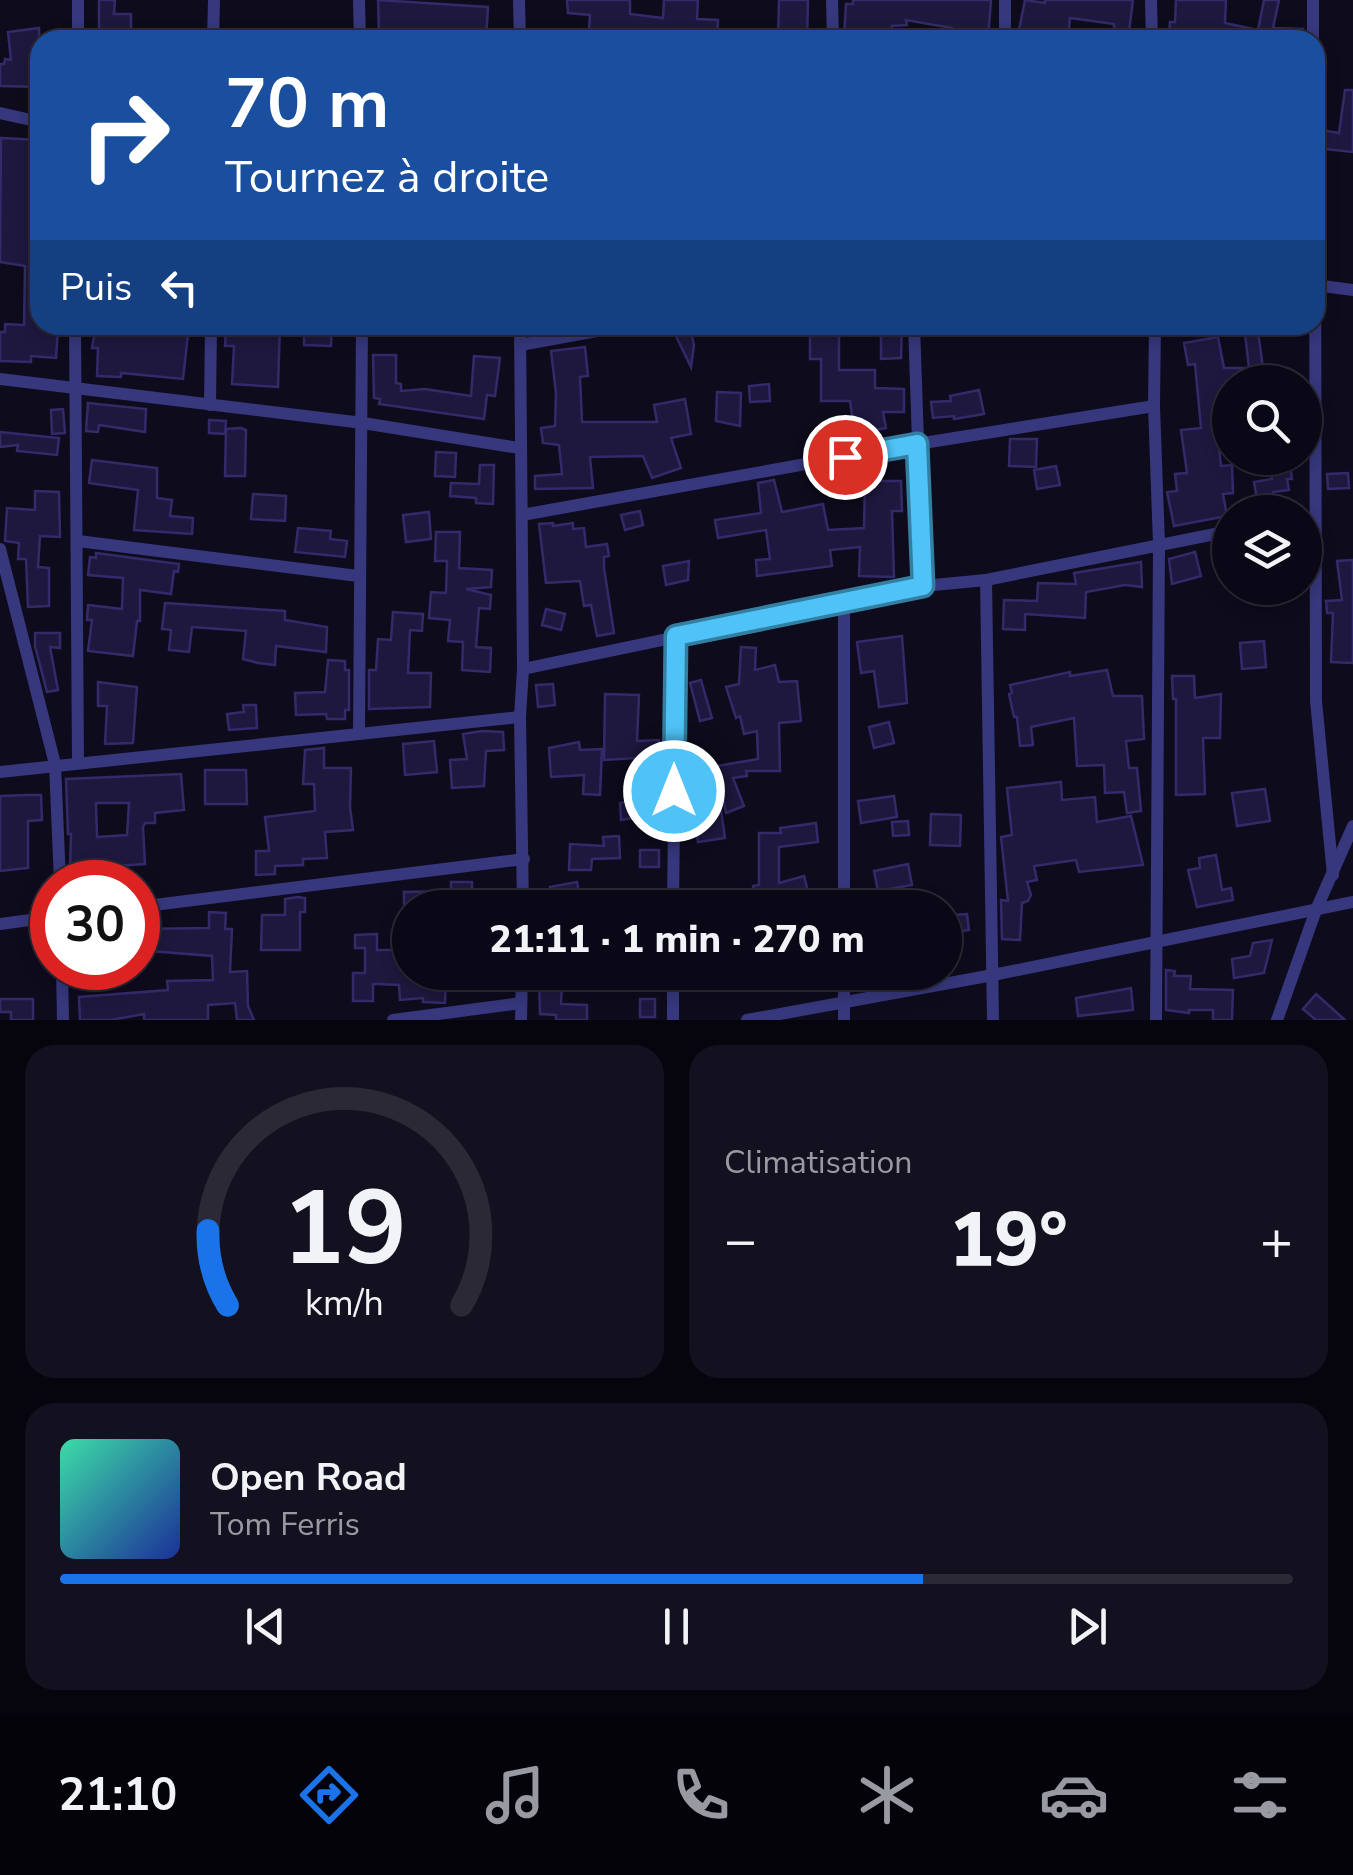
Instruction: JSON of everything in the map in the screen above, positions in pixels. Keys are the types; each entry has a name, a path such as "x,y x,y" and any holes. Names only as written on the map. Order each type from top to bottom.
{"street":[{"path":"78,0 78,30"},
{"path":"214,0 214,30"},
{"path":"360,0 360,30"},
{"path":"519,0 520,30"},
{"path":"832,0 834,30"},
{"path":"1004,0 1005,30"},
{"path":"1151,0 1152,30"},
{"path":"1312,0 1313,30"},
{"path":"0,113 30,120"},
{"path":"1325,286 1353,290"},
{"path":"75,335 78,762"},
{"path":"210,405 211,335"},
{"path":"359,732 362,335"},
{"path":"520,335 523,890"},
{"path":"520,345 575,335"},
{"path":"914,335 923,586"},
{"path":"1155,335 1159,544 1156,1020"},
{"path":"1311,495 1315,335"},
{"path":"0,379 363,423 519,448"},
{"path":"522,515 1154,406"},
{"path":"522,669 923,586 986,580 1212,534"},
{"path":"78,541 358,576"},
{"path":"0,549 54,764 59,860"},
{"path":"986,580 993,1020"},
{"path":"844,603 844,890"},
{"path":"1313,605 1316,702 1333,874"},
{"path":"674,890 676,636"},
{"path":"0,772 520,717"},
{"path":"1277,1020 1316,910 1353,826"},
{"path":"160,904 524,859"},
{"path":"748,1020 993,976 1353,902"},
{"path":"0,924 30,920"},
{"path":"62,990 63,1020"},
{"path":"521,990 521,1020"},
{"path":"672,1020 673,990"},
{"path":"844,990 844,1020"},
{"path":"394,1020 521,1004"}],"building":[{"path":"99,0 115,0 114,14 131,14 131,30 99,30"},
{"path":"378,0 488,7 487,30 379,30"},
{"path":"567,0 630,0 630,14 663,18 664,0 698,0 697,19 718,20 717,30 589,29 590,15 568,13"},
{"path":"779,0 808,0 807,30 778,30"},
{"path":"853,0 991,0 989,30 952,30 906,20 907,25 892,26 892,30 844,30 846,4 853,4"},
{"path":"1025,0 1133,0 1129,30 1114,30 1114,24 1070,18 1069,30 1019,30"},
{"path":"1176,0 1226,0 1225,23 1258,30 1169,30 1170,22 1175,22"},
{"path":"1264,0 1279,0 1273,28 1303,29 1258,30"},
{"path":"39,28 30,30 30,87 0,86 0,64 11,60 8,32"},
{"path":"1345,90 1353,90 1353,152 1325,149 1326,131 1339,133"},
{"path":"1,138 30,139 30,335 58,335 56,358 31,356 31,362 0,361 0,332 5,332 5,324 24,325 25,266 0,262"},
{"path":"94,335 188,335 183,379 121,373 121,377 97,376 98,348 92,348"},
{"path":"226,335 280,335 278,387 232,384 234,346 225,346"},
{"path":"304,335 332,335 331,346 304,345"},
{"path":"675,335 692,335 691,367"},
{"path":"810,335 839,335 839,370 875,370 875,388 904,389 904,412 883,412 886,428 864,432 862,419 853,421 850,401 821,401 821,359 810,359"},
{"path":"881,335 902,335 901,358 881,359"},
{"path":"1245,335 1258,335 1263,365 1249,365"},
{"path":"1218,337 1223,365 1212,365 1212,475 1232,475 1233,493 1212,495 1212,519 1174,526 1167,492 1177,491 1175,474 1187,473 1181,430 1201,428 1195,364 1188,365 1184,343"},
{"path":"585,347 588,376 580,377 582,422 657,422 654,405 685,399 691,434 671,438 681,468 652,478 643,456 590,457 593,488 535,489 535,476 562,474 559,445 543,443 541,428 555,426 551,351"},
{"path":"373,355 396,355 396,383 401,384 401,391 425,389 471,396 474,356 500,358 495,396 487,395 484,419 379,404 380,399 374,398"},
{"path":"769,384 770,401 750,402 749,386"},
{"path":"979,390 984,414 933,418 931,402 951,401 950,396"},
{"path":"717,392 741,393 740,426 716,421"},
{"path":"88,403 146,409 145,432 99,425 98,432 86,431"},
{"path":"63,409 65,433 52,434 51,410"},
{"path":"209,420 226,421 225,434 209,433"},
{"path":"226,429 246,430 245,476 225,476"},
{"path":"0,432 59,438 57,455 17,451 18,445 0,447"},
{"path":"1010,439 1037,439 1036,467 1009,466"},
{"path":"436,452 456,453 455,477 435,476"},
{"path":"92,460 157,468 157,498 172,500 170,516 193,518 192,534 134,530 138,490 89,483"},
{"path":"480,465 494,465 493,504 450,496 451,483 479,484"},
{"path":"1056,466 1060,485 1037,489 1034,470"},
{"path":"1348,473 1349,488 1328,489 1327,474"},
{"path":"1271,475 1291,475 1292,479 1287,479 1289,490 1256,495 1254,482 1272,479"},
{"path":"774,480 782,512 823,504 828,530 864,528 865,481 901,481 902,511 892,511 894,577 859,576 860,547 830,550 832,566 757,576 756,560 770,559 766,530 718,538 715,520 761,513 758,483"},
{"path":"35,491 59,492 60,537 40,536 38,567 49,568 49,606 28,607 26,559 18,559 19,543 5,541 7,508 35,510"},
{"path":"253,494 286,496 285,521 251,519"},
{"path":"640,511 643,525 625,530 621,515"},
{"path":"429,512 431,539 406,542 403,515"},
{"path":"573,523 573,529 584,528 586,547 607,544 609,556 604,557 604,568 614,633 597,636 591,605 584,606 580,581 546,583 539,524"},
{"path":"298,528 331,531 330,539 347,541 345,557 295,552"},
{"path":"436,532 460,532 459,568 492,570 491,587 466,589 491,595 490,609 479,608 476,647 491,648 490,672 462,670 463,642 448,641 450,620 429,618 431,592 446,593 447,561 435,561"},
{"path":"1195,552 1201,576 1172,584 1169,559"},
{"path":"96,553 179,564 178,572 174,571 171,594 140,590 140,621 133,656 88,651 92,620 87,620 88,605 122,609 123,578 88,575 90,557 96,558"},
{"path":"1353,560 1353,663 1331,662 1333,613 1327,613 1326,601 1342,600 1337,561"},
{"path":"689,561 688,580 666,585 663,566"},
{"path":"1141,562 1142,587 1125,585 1086,592 1085,618 1025,614 1025,630 1003,629 1004,600 1037,601 1038,583 1076,584 1074,573"},
{"path":"165,603 285,611 285,620 327,627 326,652 276,646 275,665 258,663 243,659 246,631 192,627 189,652 169,650 171,630 162,629"},
{"path":"546,609 565,614 561,630 542,625"},
{"path":"393,612 423,614 422,631 410,630 408,673 431,673 430,707 369,709 369,670 376,670 378,639 391,640"},
{"path":"35,633 60,633 60,648 50,647 58,690 47,692"},
{"path":"902,636 907,703 879,707 874,671 861,673 857,642"},
{"path":"1264,641 1266,667 1242,669 1240,643"},
{"path":"741,647 756,648 755,670 775,665 779,682 797,681 801,721 779,723 780,771 746,771 747,776 733,778 744,806 726,813 717,766 758,759 757,731 744,734 726,687 739,684"},
{"path":"328,660 345,661 345,670 349,670 349,710 345,710 345,719 327,719 326,714 296,715 295,693 325,692"},
{"path":"1107,670 1113,696 1142,696 1144,739 1126,741 1129,768 1137,768 1141,811 1127,813 1124,792 1105,793 1104,765 1077,766 1074,718 1031,727 1033,745 1020,746 1010,685 1070,672 1070,676"},
{"path":"1172,676 1194,676 1195,698 1221,694 1220,738 1203,738 1205,794 1176,795 1176,699"},
{"path":"701,680 712,718 700,721 690,683"},
{"path":"98,682 137,687 133,743 105,744 107,706 98,706"},
{"path":"553,684 555,705 538,707 536,685"},
{"path":"605,694 639,695 637,741 659,740 660,763 638,764 637,758 604,760"},
{"path":"243,705 256,705 257,728 229,730 227,714 244,712"},
{"path":"889,722 894,743 874,748 869,727"},
{"path":"503,732 504,750 486,751 484,786 452,788 450,760 467,759 463,734"},
{"path":"434,741 437,772 405,775 403,744"},
{"path":"579,742 580,750 602,749 600,795 583,794 584,775 551,777 549,748"},
{"path":"324,748 324,768 351,768 353,830 325,832 327,858 303,859 303,865 275,866 275,874 256,875 256,851 269,851 265,817 315,811 314,784 303,784 305,750"},
{"path":"205,770 246,770 247,804 205,804"},
{"path":"181,774 184,810 155,813 155,823 145,823 145,860 70,860 66,779","holes":["96,803 129,803 127,835 97,837"]},
{"path":"1061,782 1062,800 1095,797 1097,822 1131,816 1143,865 1079,872 1076,860 1034,866 1037,880 1027,882 1031,895 1022,903 1020,940 1002,939 1001,900 1008,901 1001,837 1012,835 1007,788"},
{"path":"1265,789 1270,821 1237,826 1232,793"},
{"path":"41,795 42,820 28,821 28,868 0,871 0,796"},
{"path":"661,796 662,813 621,820 620,803"},
{"path":"894,796 897,817 861,823 858,801"},
{"path":"721,810 725,838 698,842 694,813"},
{"path":"931,814 961,815 960,846 930,845"},
{"path":"908,821 909,835 893,836 892,822"},
{"path":"816,823 818,842 779,847 779,883 804,876 808,890 754,890 753,886 759,885 759,833 781,833 780,828"},
{"path":"619,836 620,858 592,859 591,870 569,870 570,844 604,846 603,837"},
{"path":"640,850 659,850 659,867 640,867"},
{"path":"1216,855 1222,890 1231,888 1233,900 1197,907 1188,870 1200,868 1199,858"},
{"path":"908,864 912,885 878,890 874,871"},
{"path":"451,882 472,882 472,890 451,890"},
{"path":"577,882 578,890 550,890"},
{"path":"305,898 305,912 300,912 300,950 261,950 262,915 285,915 285,899"},
{"path":"209,912 226,913 225,929 232,929 230,972 247,971 248,1006 254,1020 237,1020 235,1003 208,1005 208,1020 144,1020 144,1014 80,1020 79,997 168,990 167,981 213,980 212,956 160,952 160,929 209,928"},
{"path":"962,914 967,914 969,930 962,931"},
{"path":"377,934 377,950 392,950 392,985 373,984 373,1001 353,1001 353,973 365,973 365,948 355,948 355,935"},
{"path":"1272,940 1264,973 1234,978 1232,959 1250,956 1253,943"},
{"path":"1166,970 1175,971 1174,976 1191,976 1190,989 1233,990 1232,1020 1213,1020 1213,1010 1166,1010"},
{"path":"1131,988 1133,1010 1078,1016 1076,998"},
{"path":"399,990 446,990 445,1003 423,1002 423,998 400,1000"},
{"path":"539,990 562,990 561,1004 587,1005 587,1020 556,1020 556,1015 540,1014"},
{"path":"1316,994 1345,1020 1316,1020 1303,1009"},
{"path":"0,999 33,999 33,1020 11,1020 11,1012 0,1012"},
{"path":"640,999 655,999 655,1017 640,1017"}],"route":[{"path":"674,791 676,636 923,586 917,444 845,457"}]}
